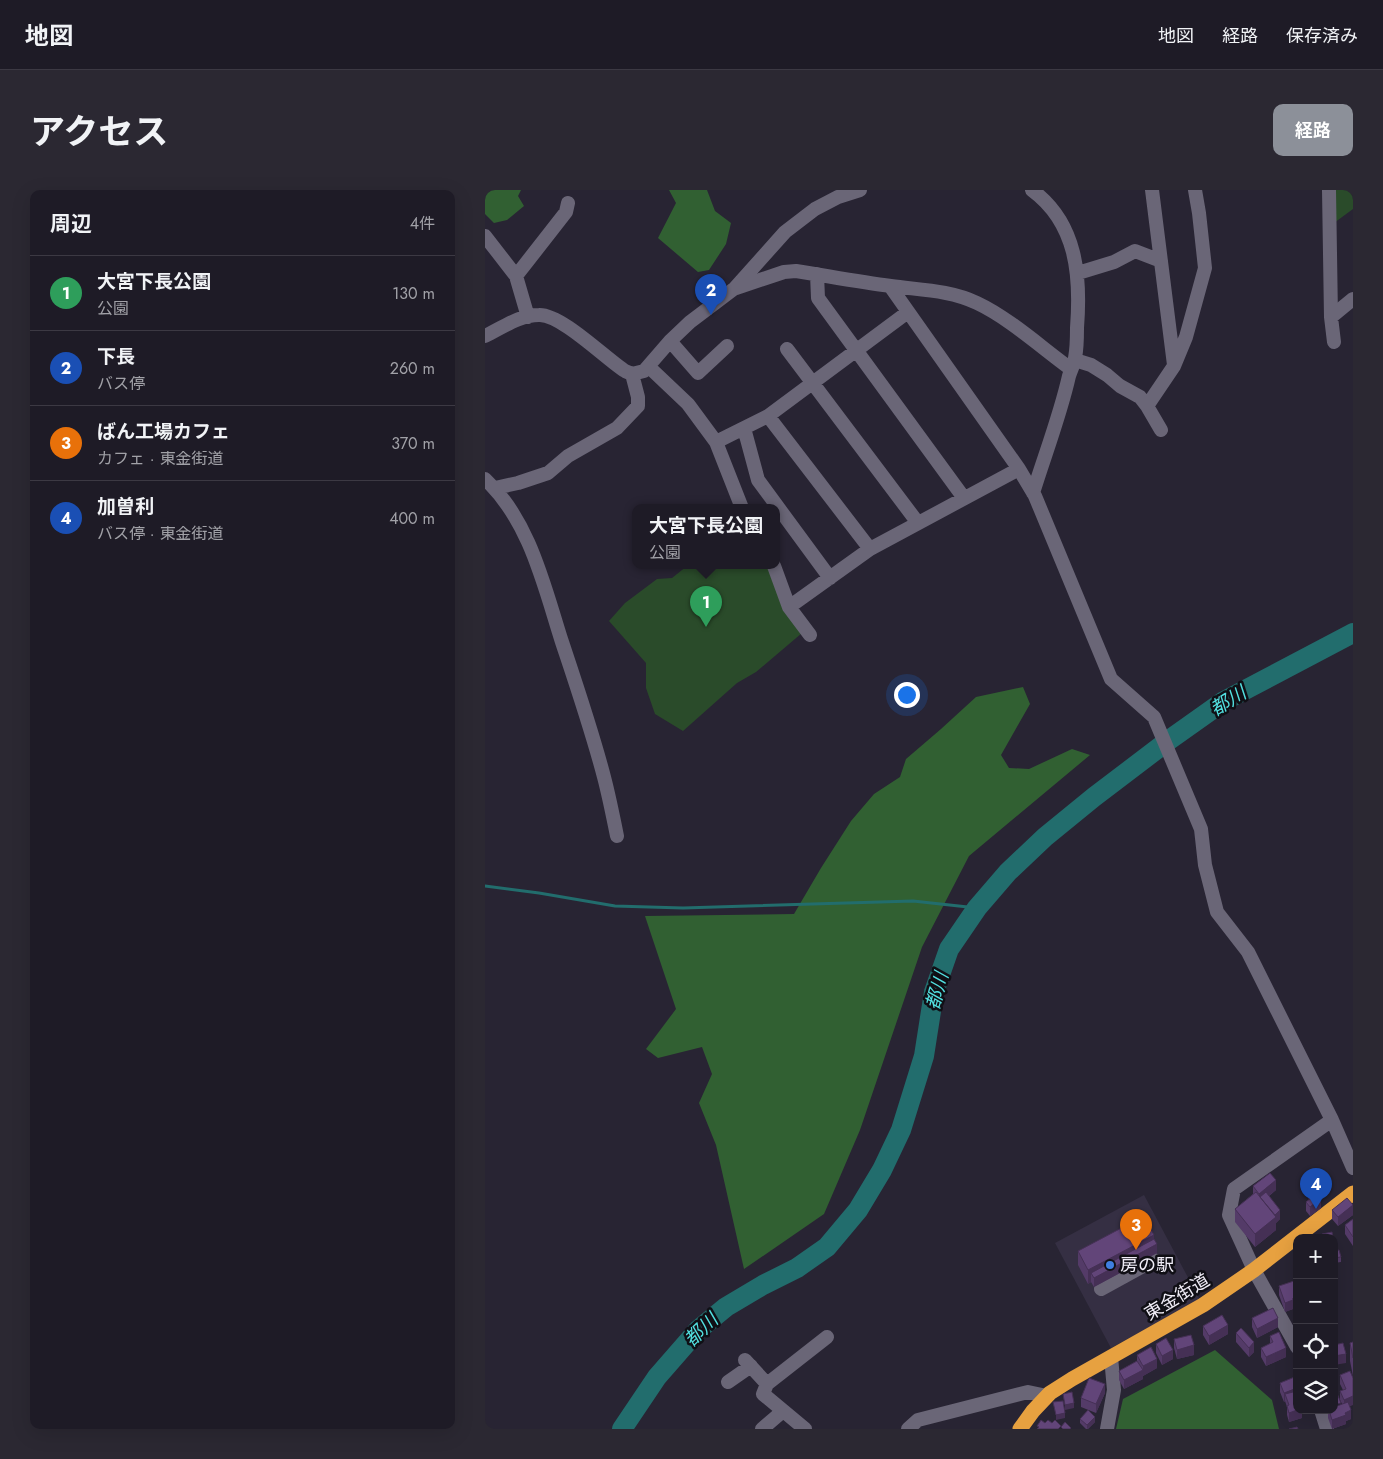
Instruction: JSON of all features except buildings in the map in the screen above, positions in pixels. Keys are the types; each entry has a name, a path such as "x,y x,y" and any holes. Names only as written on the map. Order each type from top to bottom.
{"highway":[{"name":"東金街道","path":"1020,1429 1047,1396 1072,1378 1203,1305 1255,1270 1353,1192"}],"street":[{"path":"485,336 518,319 539,315 548,316 562,324 619,367 632,374 644,372 670,341 690,322 735,288 785,232 799,220 828,196 860,190"},
{"path":"1031,190 1045,200 1060,220 1075,255 1079,303 1073,365 1033,493"},
{"path":"1152,190 1174,366"},
{"path":"1147,406 1174,366 1186,337 1205,268 1195,190"},
{"path":"1329,190 1331,317 1334,342"},
{"path":"516,276 566,212 568,203"},
{"path":"485,236 516,276 528,317"},
{"path":"1078,273 1114,262 1135,251 1161,261"},
{"path":"735,288 783,272 796,271 945,293 977,303 1073,365 1091,365 1120,386 1140,397 1161,430"},
{"path":"817,274 818,298 964,498"},
{"path":"890,286 1019,469 1033,493 1111,679 1154,717 1201,829 1205,865 1217,912 1248,952 1332,1120 1353,1168"},
{"path":"1331,317 1353,299"},
{"path":"716,442 768,416 908,312"},
{"path":"670,341 698,372 727,346"},
{"path":"787,349 918,523"},
{"path":"649,367 688,404 716,442 740,504"},
{"path":"488,483 518,483 547,473 568,456 617,428 638,406 638,397 632,374"},
{"path":"768,416 870,549"},
{"path":"744,428 758,480 776,504"},
{"path":"789,607 870,549 1019,469"},
{"path":"488,483 510,510 522,530 540,573 587,717 604,778 617,836"},
{"path":"780,510 830,578"},
{"path":"775,569 789,607 810,634"},
{"path":"1293,1340 1255,1270 1229,1215 1234,1189 1332,1120"},
{"path":"1101,1290 1154,1260"},
{"path":"805,1429 763,1394 767,1384 827,1337"},
{"path":"1107,1429 1114,1390 1111,1357"},
{"path":"729,1382 748,1363 767,1384"},
{"path":"908,1429 918,1420 1029,1392 1047,1396"},
{"path":"762,1429 783,1411"},
{"path":"1322,1414 1327,1429"}],"shaded area":[{"name":"房の駅","path":"1144,1195 1200,1300 1111,1348 1055,1243"}],"green space":[{"path":"485,190 521,190 518,196 524,206 507,220 494,223 485,214"},
{"path":"669,190 707,190 715,211 731,223 726,244 709,270 698,272 658,238 676,203"},
{"path":"1333,190 1353,190 1353,209 1334,223"},
{"path":"683,569 772,569 802,633 756,672 737,683 683,731 655,714 646,688 646,663 609,621 625,603 657,579 672,578"},
{"path":"1023,687 1030,704 1001,755 1009,768 1029,769 1072,749 1090,755 969,856 922,947 860,1130 824,1214 744,1269 716,1145 699,1103 712,1074 702,1047 658,1058 646,1049 676,1009 645,916 794,914 851,821 874,794 900,777 906,759 976,697"},
{"path":"1215,1350 1272,1400 1279,1429 1116,1429 1123,1399"}],"waterway":[{"name":"都川","path":"622,1429 657,1377 698,1330 726,1307 797,1268 827,1247 858,1210 882,1170 901,1130 924,1056 934,992 949,949 977,908 1008,872 1045,837 1094,797 1224,701 1353,633"},
{"path":"485,886 615,906 683,908 913,901 977,908"}],"place":[{"name":"下長","path":"711,315"},
{"name":"大宮下長公園","path":"706,627"},
{"name":"加曽利","path":"1316,1209"},
{"name":"ばん工場カフェ","path":"1136,1250"},
{"name":"房の駅","path":"1110,1265"}]}
